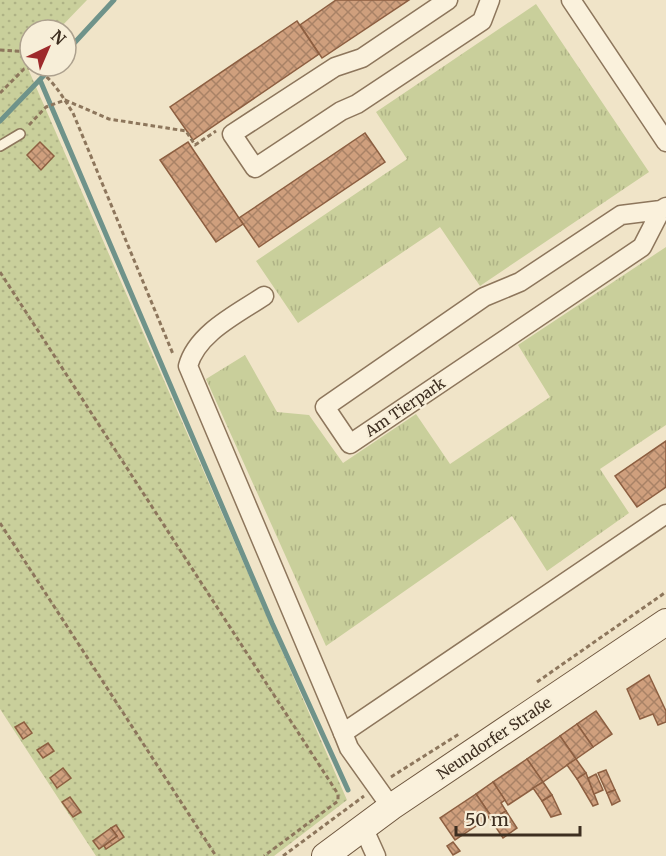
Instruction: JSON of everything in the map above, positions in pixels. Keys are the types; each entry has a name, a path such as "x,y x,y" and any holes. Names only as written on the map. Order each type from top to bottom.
{"main road":[{"name":"Neundorfer Straße","path":"325,856 391,807 666,622"}],"street":[{"path":"448,0 362,58 335,67 232,134 255,168 482,21 490,0"},
{"path":"571,0 666,142"},
{"name":"Am Tierpark","path":"664,208 642,247 350,444 324,407 484,297 520,282 621,215 664,208"},
{"path":"264,296 225,321 192,351 188,366 349,748 391,807"},
{"path":"343,734 666,514"},
{"path":"363,827 376,856"}],"lane":[{"path":"0,146 20,134"}],"path":[{"path":"0,50 18,51"},
{"path":"0,93 18,75"},
{"path":"20,134 46,107 65,100 109,119 186,131 195,146 225,125 232,134"},
{"path":"0,272 338,794 338,801 264,856"},
{"path":"0,524 216,856"},
{"path":"534,683 666,592"},
{"path":"283,856 376,787 467,729"}],"green space":[{"path":"0,0 87,0 70,18 18,18 18,78 32,78 347,800 274,856 96,856 0,709"},
{"path":"536,4 649,172 480,286 440,227 298,323 256,261 407,159 376,112"},
{"path":"666,247 666,425 600,469 629,513 547,571 512,516 326,646 206,379 245,355 277,412 309,415 343,463 416,414 450,464 550,397 518,345"}],"building":[{"path":"336,0 409,0 322,58 300,25"},
{"path":"297,21 319,54 193,140 170,107"},
{"path":"365,133 385,162 259,247 239,218"},
{"path":"40,142 54,156 41,170 27,155"},
{"path":"188,142 243,224 216,242 160,160"},
{"path":"666,441 666,487 637,507 615,476"},
{"path":"649,675 666,711 666,722 658,725 653,714 640,719 627,689"},
{"path":"596,711 612,734 593,747 577,724"},
{"path":"24,722 32,733 23,739 15,727"},
{"path":"577,724 593,747 576,759 560,736"},
{"path":"560,736 576,759 543,782 527,759"},
{"path":"48,743 54,751 43,758 37,750"},
{"path":"527,759 543,782 508,805 493,782"},
{"path":"576,759 586,773 577,779 567,765"},
{"path":"63,768 71,778 57,788 50,778"},
{"path":"606,770 615,790 607,793 598,773"},
{"path":"586,773 598,804 593,806 577,779"},
{"path":"596,774 603,790 594,794 588,778"},
{"path":"493,782 505,800 501,803 506,811 493,819 476,794"},
{"path":"543,782 552,795 542,801 533,788"},
{"path":"615,790 620,801 612,805 607,793"},
{"path":"476,794 491,816 455,840 440,818"},
{"path":"552,795 561,814 551,817 542,801"},
{"path":"70,797 81,812 73,817 62,802"},
{"path":"506,811 517,828 503,838 489,817 493,819"},
{"path":"116,825 124,837 106,849 104,846 117,836 111,828"},
{"path":"111,828 117,836 99,849 93,841"},
{"path":"453,842 460,851 453,855 447,846"}],"waterway":[{"path":"78,39 114,0"},
{"path":"0,121 41,78"},
{"path":"40,80 272,623 348,790"}]}
